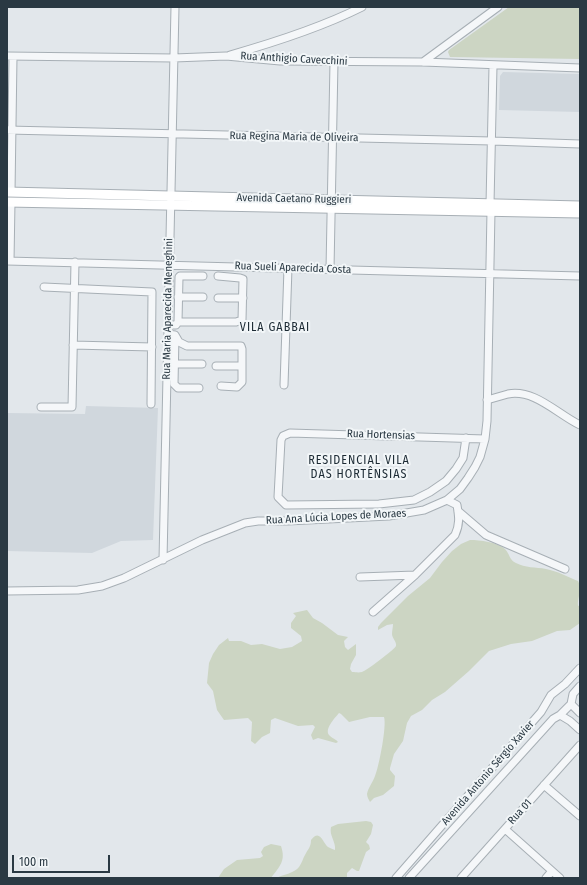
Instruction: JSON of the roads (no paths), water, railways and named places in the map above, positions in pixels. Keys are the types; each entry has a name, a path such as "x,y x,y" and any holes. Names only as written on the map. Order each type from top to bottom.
{"main road":[{"name":"Avenida Caetano Ruggieri","path":"9,197 490,208 580,213"},
{"name":"Avenida Caetano Ruggieri","path":"490,208 580,206"}],"street":[{"name":"Rua Maria Aparecida Meneghini","path":"163,560 172,335 168,325 175,7"},
{"path":"226,56 306,31 335,20 362,7"},
{"path":"423,62 498,7"},
{"name":"Rua Anthigio Cavecchini","path":"10,56 174,58 226,56 280,61 423,62 493,66 580,68"},
{"path":"8,261 10,56"},
{"path":"330,269 334,62"},
{"name":"Rua Ana Lúcia Lopes de Moraes","path":"7,591 78,590 102,586 124,578 202,540 245,523 258,521 389,516 424,510 447,500 460,490 475,467 485,439 487,421 493,66"},
{"name":"Rua Regina Maria de Oliveira","path":"10,130 580,144"},
{"name":"Rua Sueli Aparecida Costa","path":"8,261 170,264 580,276"},
{"path":"41,407 72,407 75,262"},
{"path":"284,385 288,268"},
{"path":"178,322 179,277 203,276"},
{"path":"168,325 176,325 178,322 240,322 242,320 243,279 218,276"},
{"path":"44,287 151,291 151,404"},
{"path":"178,297 203,297"},
{"path":"218,298 243,298"},
{"path":"172,335 175,364 174,384 178,388 199,388"},
{"path":"172,335 186,346 241,346 242,382 237,387 220,386"},
{"path":"73,345 152,347"},
{"path":"175,364 202,364"},
{"path":"216,366 242,366"},
{"path":"487,400 509,394 526,394 541,400 568,419 580,424"},
{"name":"Rua Hortensias","path":"466,438 463,458 446,481 430,492 414,500 379,504 286,506 278,497 277,492 281,440 283,436 290,433 466,438 485,439"},
{"path":"373,612 415,575 454,535 458,526 459,518 457,505 447,500"},
{"path":"458,511 486,535 565,569"},
{"path":"360,577 415,575"},
{"name":"Avenida Antonio Sérgio Xavier","path":"396,878 541,712 551,695 565,684 580,668"},
{"path":"565,684 574,694"},
{"name":"Avenida Antonio Sérgio Xavier","path":"409,878 553,719 560,715 571,704 574,694 580,686"},
{"path":"571,704 580,713"},
{"path":"541,712 548,718 553,719"},
{"path":"560,715 580,730"},
{"name":"Rua 01","path":"461,878 580,745"},
{"path":"544,785 580,816"},
{"path":"505,829 560,878"},
{"path":"546,878 552,872"}],"district":[{"name":"VILA GABBAI","path":"275,328"},
{"name":"RESIDENCIAL VILA DAS HORTÊNSIAS","path":"359,468"}]}
